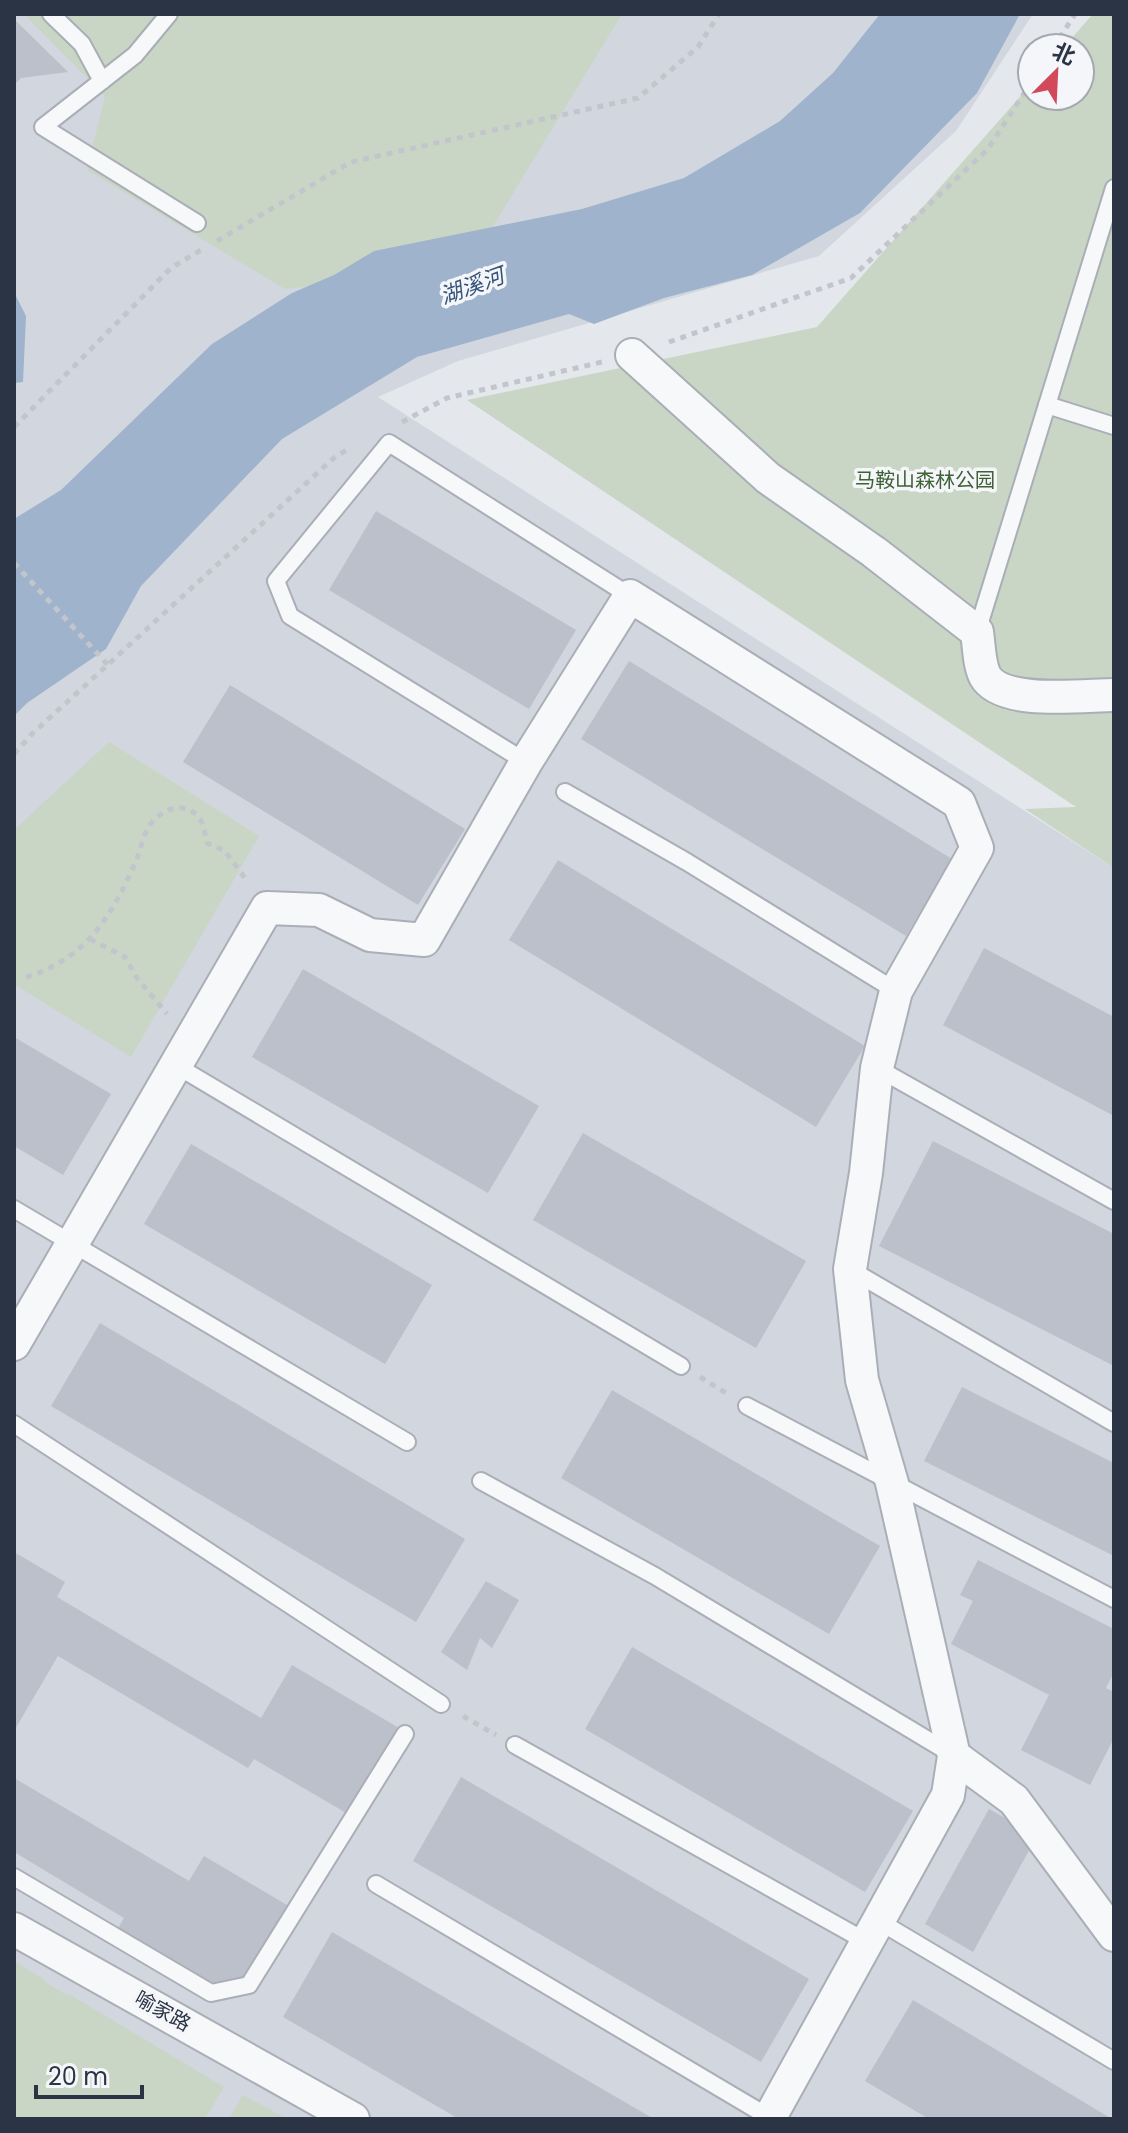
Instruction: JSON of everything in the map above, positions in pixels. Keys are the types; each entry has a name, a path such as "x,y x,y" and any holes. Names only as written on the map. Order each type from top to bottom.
{"street":[{"path":"632,355 768,478 874,552 977,632 985,676 994,685 1010,694 1114,695"},
{"path":"14,1344 267,908 319,910 370,935 424,940 526,762 630,596 959,803 977,848 896,991 877,1068 866,1173 850,1269 862,1380 892,1483 954,1756 948,1795 770,2119"},
{"path":"954,1756 1014,1800 1114,1935"},
{"name":"喻家路","path":"14,1929 353,2119"}],"lane":[{"path":"51,14 82,44 102,81"},
{"path":"169,14 135,55 43,127 197,223"},
{"path":"977,632 1114,188"},
{"path":"1047,405 1114,426"},
{"path":"526,762 290,616 276,581 389,443 630,596"},
{"path":"565,792 687,862 896,991"},
{"path":"183,1055 681,1366"},
{"path":"877,1068 1114,1201"},
{"path":"14,1209 407,1442"},
{"path":"850,1269 1114,1423"},
{"path":"747,1406 1114,1599"},
{"path":"14,1424 441,1704"},
{"path":"481,1481 655,1576 954,1756"},
{"path":"14,1877 211,1993 249,1985 405,1734"},
{"path":"515,1745 1114,2061"},
{"path":"376,1884 770,2119"}],"path":[{"path":"14,427 171,268 325,177 351,162 638,98 698,47 719,14"},
{"path":"1063,32 1075,14"},
{"path":"391,427 447,398 632,355 851,278 988,149 1016,106"},
{"path":"14,754 336,456 350,449"},
{"path":"14,563 108,665"},
{"path":"26,977 67,959 90,939 123,891 151,822 172,807 187,808 201,820 207,843 225,851 267,908"},
{"path":"90,939 125,957 183,1055"},
{"path":"681,1366 747,1406"},
{"path":"441,1704 515,1745"}],"shaded area":[{"path":"14,14 1033,14 1021,32 1016,32 1016,40 956,131 819,256 458,361 378,397 1114,868 1114,2119 14,2119"}],"green space":[{"path":"24,14 622,14 467,269 285,289 87,170 105,96"},
{"name":"马鞍山森林公园","path":"1093,14 1114,14 1114,868 1025,809 1076,807 467,400 817,327 1016,101 1016,112 1096,112 1096,32 1077,32"},
{"path":"109,742 259,836 131,1057 14,984 14,830"},
{"path":"14,1961 224,2087 205,2119 14,2119"},
{"path":"243,2095 287,2119 229,2119"}],"water":[{"name":"湖溪河","path":"880,14 1020,14 977,93 860,213 752,275 664,298 594,324 569,314 417,357 282,439 141,586 106,649 27,703 14,716 14,519 61,490 212,344 292,293 334,275 374,251 582,209 684,178 780,121 833,73"},
{"path":"14,292 26,316 23,382 14,383"}],"building":[{"path":"14,19 68,72 21,78 14,85"},
{"path":"376,511 576,630 529,709 329,590"},
{"path":"629,661 952,859 906,936 581,739"},
{"path":"230,685 465,829 418,905 183,762"},
{"path":"558,860 865,1046 816,1127 509,940"},
{"path":"984,948 1114,1017 1114,1116 943,1025"},
{"path":"303,969 539,1106 488,1193 252,1057"},
{"path":"14,1037 111,1094 63,1175 14,1146"},
{"path":"583,1133 806,1261 756,1348 533,1220"},
{"path":"933,1141 1114,1234 1114,1366 879,1246"},
{"path":"191,1144 432,1285 385,1364 144,1224"},
{"path":"100,1323 465,1539 416,1622 51,1406"},
{"path":"962,1387 1114,1463 1114,1556 924,1461"},
{"path":"612,1390 880,1546 829,1634 561,1478"},
{"path":"14,1552 65,1582 57,1597 261,1718 292,1665 399,1728 348,1814 254,1759 248,1768 58,1656 14,1731"},
{"path":"978,1560 1114,1629 1114,1672 1106,1688 1114,1692 1114,1738 1090,1785 1021,1750 1049,1695 951,1644 973,1601 960,1595"},
{"path":"486,1581 519,1600 492,1648 480,1638 467,1670 441,1652"},
{"path":"632,1647 913,1811 865,1892 585,1729"},
{"path":"461,1777 809,1979 761,2062 413,1861"},
{"path":"14,1778 189,1881 204,1856 287,1905 232,1999 117,1930 124,1918 14,1852"},
{"path":"989,1809 1037,1836 973,1952 925,1924"},
{"path":"332,1932 654,2119 459,2119 283,2017"},
{"path":"913,2000 1112,2119 929,2119 865,2081"}]}
